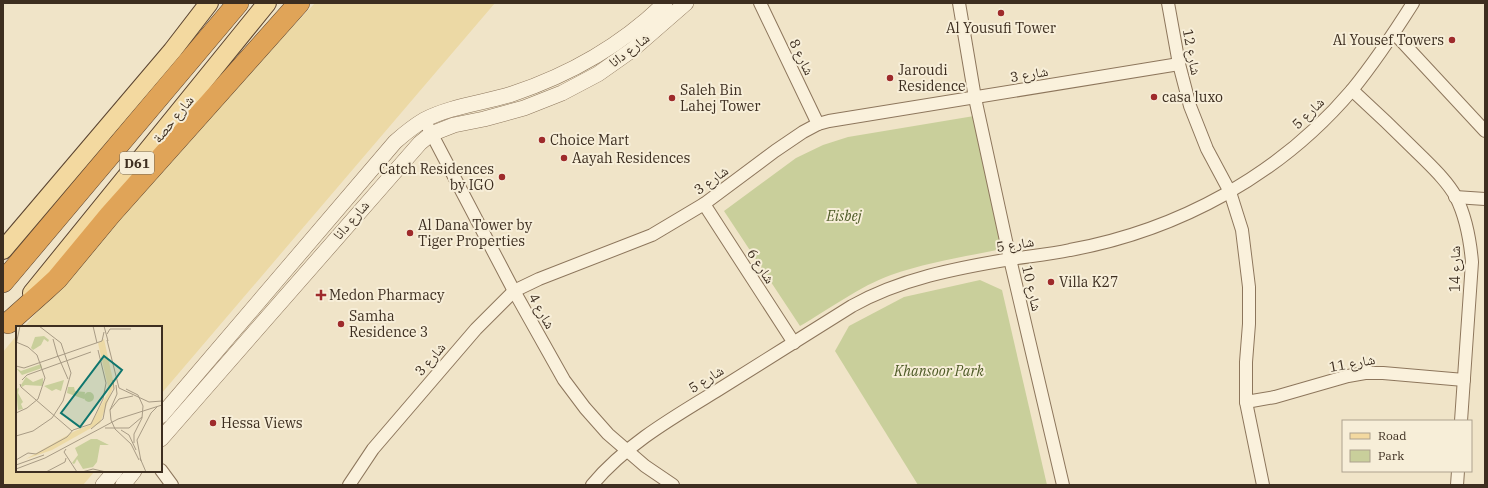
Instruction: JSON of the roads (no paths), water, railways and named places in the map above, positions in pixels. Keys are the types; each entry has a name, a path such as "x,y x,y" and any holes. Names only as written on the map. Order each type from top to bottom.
{"highway":[{"path":"3,282 238,3"},
{"path":"5,326 57,279 110,216 299,3"}],"main road":[{"path":"3,250 172,51 209,3"},
{"name":"شارع حصة","path":"5,326 267,3"}],"street":[{"name":"شارع دانا","path":"162,415 395,142 425,120 451,110 511,94 542,83 571,70 626,36 652,16 665,3"},
{"name":"شارع دانا","path":"162,439 408,154 431,134 454,125 484,119 524,108 562,93 598,74 632,50 686,3"},
{"name":"شارع 8","path":"760,3 818,124"},
{"name":"شارع 10","path":"959,3 975,98 1010,259 1063,485"},
{"name":"شارع 12","path":"1168,3 1178,64 1185,92 1198,128 1230,192 1242,230 1249,287 1246,402 1263,485"},
{"name":"شارع 5","path":"592,485 627,451 672,418 871,295 892,287 950,271 1010,259 1069,251 1130,236 1190,213 1230,192 1284,156 1309,134 1352,90 1394,33 1413,3"},
{"path":"1394,33 1485,130"},
{"name":"شارع 3","path":"349,485 373,449 476,329 514,291 539,279 652,235 704,204 789,141 818,124 1178,64"},
{"name":"شارع 14","path":"1352,90 1436,171 1455,197 1464,217 1470,239 1472,262 1461,420"},
{"name":"شارع 4","path":"425,120 514,291 564,380 585,408 604,429 645,466 673,485"},
{"path":"1455,197 1485,198"},
{"name":"شارع 6","path":"704,204 794,343"},
{"name":"شارع 11","path":"1246,402 1282,395 1348,376 1365,374 1383,373 1464,380"},
{"path":"162,471 172,485"},
{"path":"103,485 114,472"},
{"path":"122,485 133,472"},
{"path":"1457,485 1458,472"}],"place":[{"name":"Al Yousufi Tower","path":"1001,13"},
{"name":"Al Yousef Towers","path":"1452,40"},
{"name":"Jaroudi Residence","path":"890,78"},
{"name":"casa luxo","path":"1154,97"},
{"name":"Saleh Bin Lahej Tower","path":"672,98"},
{"name":"Choice Mart","path":"542,140"},
{"name":"Aayah Residences","path":"564,158"},
{"name":"Catch Residences by IGO","path":"502,177"},
{"name":"Al Dana Tower by Tiger Properties","path":"410,233"},
{"name":"Villa K27","path":"1051,282"},
{"name":"Medon Pharmacy","path":"321,295"},
{"name":"Samha Residence 3","path":"341,324"},
{"name":"Hessa Views","path":"213,423"}],"park label":[{"name":"Eisbej","path":"844,216"},
{"name":"Khansoor Park","path":"939,371"}]}
